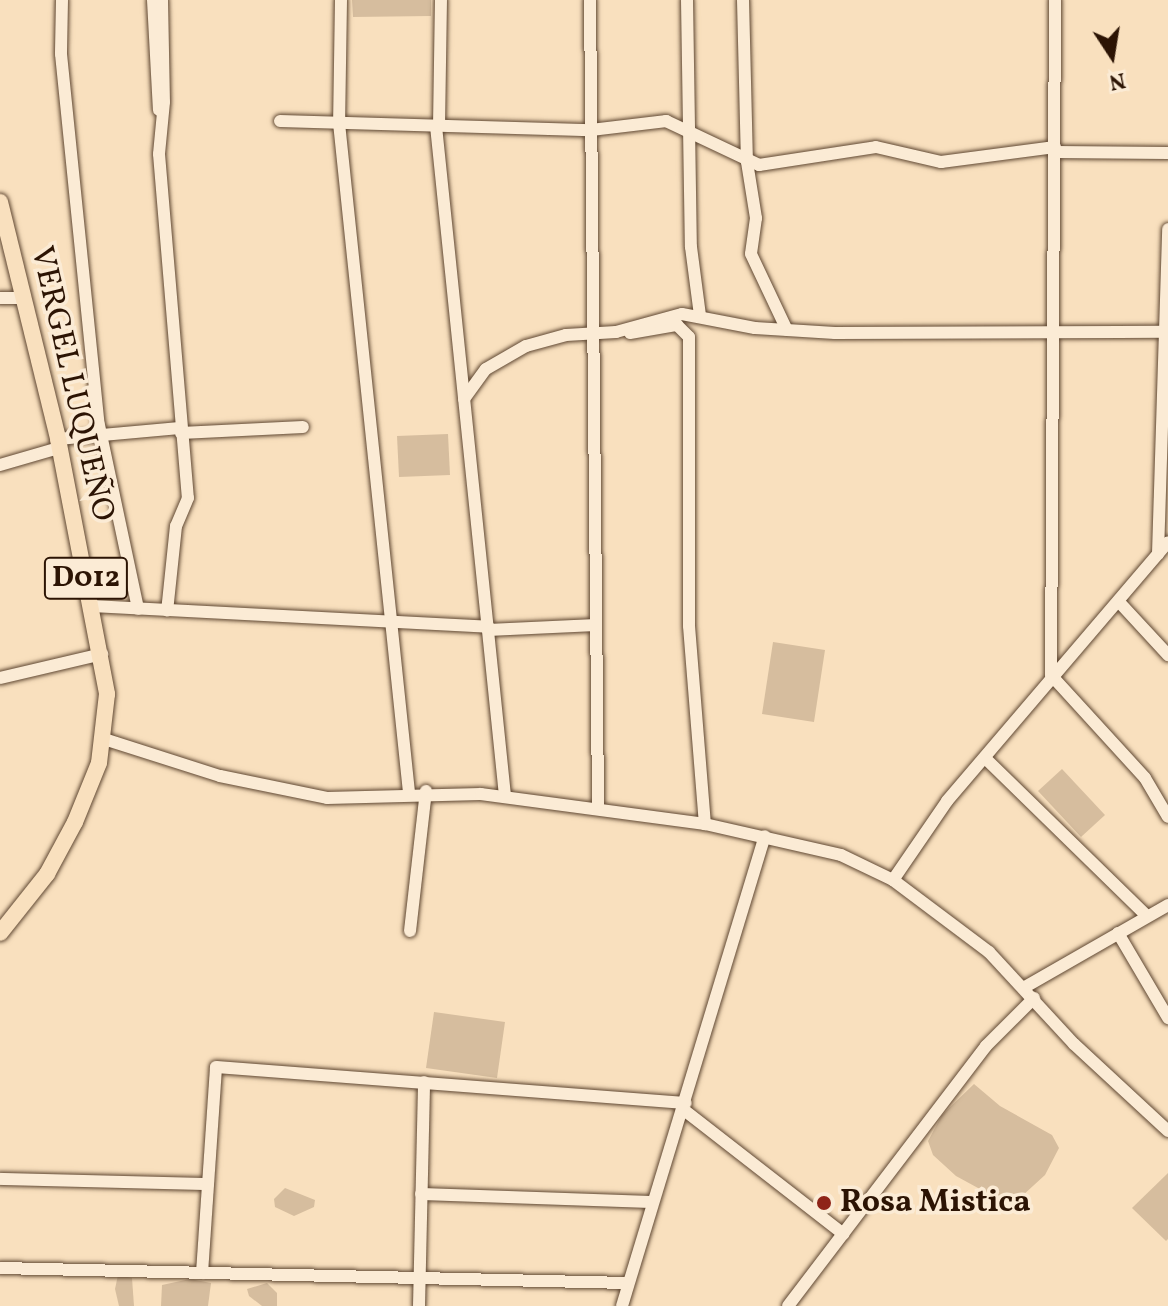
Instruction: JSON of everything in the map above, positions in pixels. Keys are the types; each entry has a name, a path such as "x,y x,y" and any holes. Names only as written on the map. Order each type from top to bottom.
{"main road":[{"name":"VERGEL LUQUEÑO","path":"0,202 58,444 102,654 104,739 61,851 0,933"}],"street":[{"path":"62,0 61,54 100,432 138,609"},
{"path":"153,0 187,505 176,526 167,611"},
{"path":"159,110 164,102 162,0"},
{"path":"341,0 339,123 409,792"},
{"path":"441,0 437,126 505,796"},
{"path":"590,0 598,808"},
{"path":"687,0 692,270 700,315"},
{"path":"743,0 747,162 756,212 751,254 787,330"},
{"path":"1055,0 1053,680 1145,778 1168,817"},
{"path":"280,121 591,130 666,121 747,162 772,165 876,147 941,162 1055,150 1168,153"},
{"path":"1158,555 1168,229"},
{"path":"0,298 24,298"},
{"path":"464,399 486,369 502,357 547,339 594,336 700,315 787,330 1165,332"},
{"path":"670,322 683,327 689,337 689,626 705,824"},
{"path":"0,465 100,432 303,427"},
{"path":"893,880 947,801 1120,603 1168,542"},
{"path":"1120,603 1168,655"},
{"path":"92,606 488,628 596,625"},
{"path":"0,678 102,654"},
{"path":"104,739 220,776 311,795 359,800 426,791 505,796 705,824 841,855 893,880 960,928 1025,987 1074,1044 1168,1131"},
{"path":"985,758 1147,916"},
{"path":"410,931 426,791"},
{"path":"622,1306 626,1283 685,1106 765,836"},
{"path":"1025,987 1168,905"},
{"path":"1118,933 1168,1018"},
{"path":"788,1306 986,1046 1034,998"},
{"path":"202,1273 216,1067 685,1106 843,1234"},
{"path":"419,1306 424,1082"},
{"path":"0,1179 208,1184"},
{"path":"421,1194 652,1202"},
{"path":"0,1268 626,1283"}],"shaded area":[{"path":"352,0 431,0 431,16 353,17"},
{"path":"448,434 450,475 399,477 397,436"},
{"path":"773,642 825,650 814,722 762,714"},
{"path":"1062,769 1105,815 1081,837 1038,791"},
{"path":"434,1012 505,1022 497,1078 426,1068"},
{"path":"974,1084 1000,1106 1052,1135 1059,1148 1045,1175 1011,1206 956,1176 933,1155 928,1141 942,1115"},
{"path":"1168,1173 1168,1239 1166,1241 1132,1208"},
{"path":"285,1188 315,1200 314,1207 294,1216 275,1207 274,1199"},
{"path":"118,1275 132,1278 134,1306 119,1306 115,1289"},
{"path":"190,1279 211,1283 208,1306 161,1306 162,1285"},
{"path":"267,1283 277,1293 277,1306 262,1306 249,1296 247,1289"}],"place":[{"name":"Rosa Mistica","path":"824,1203"}]}
